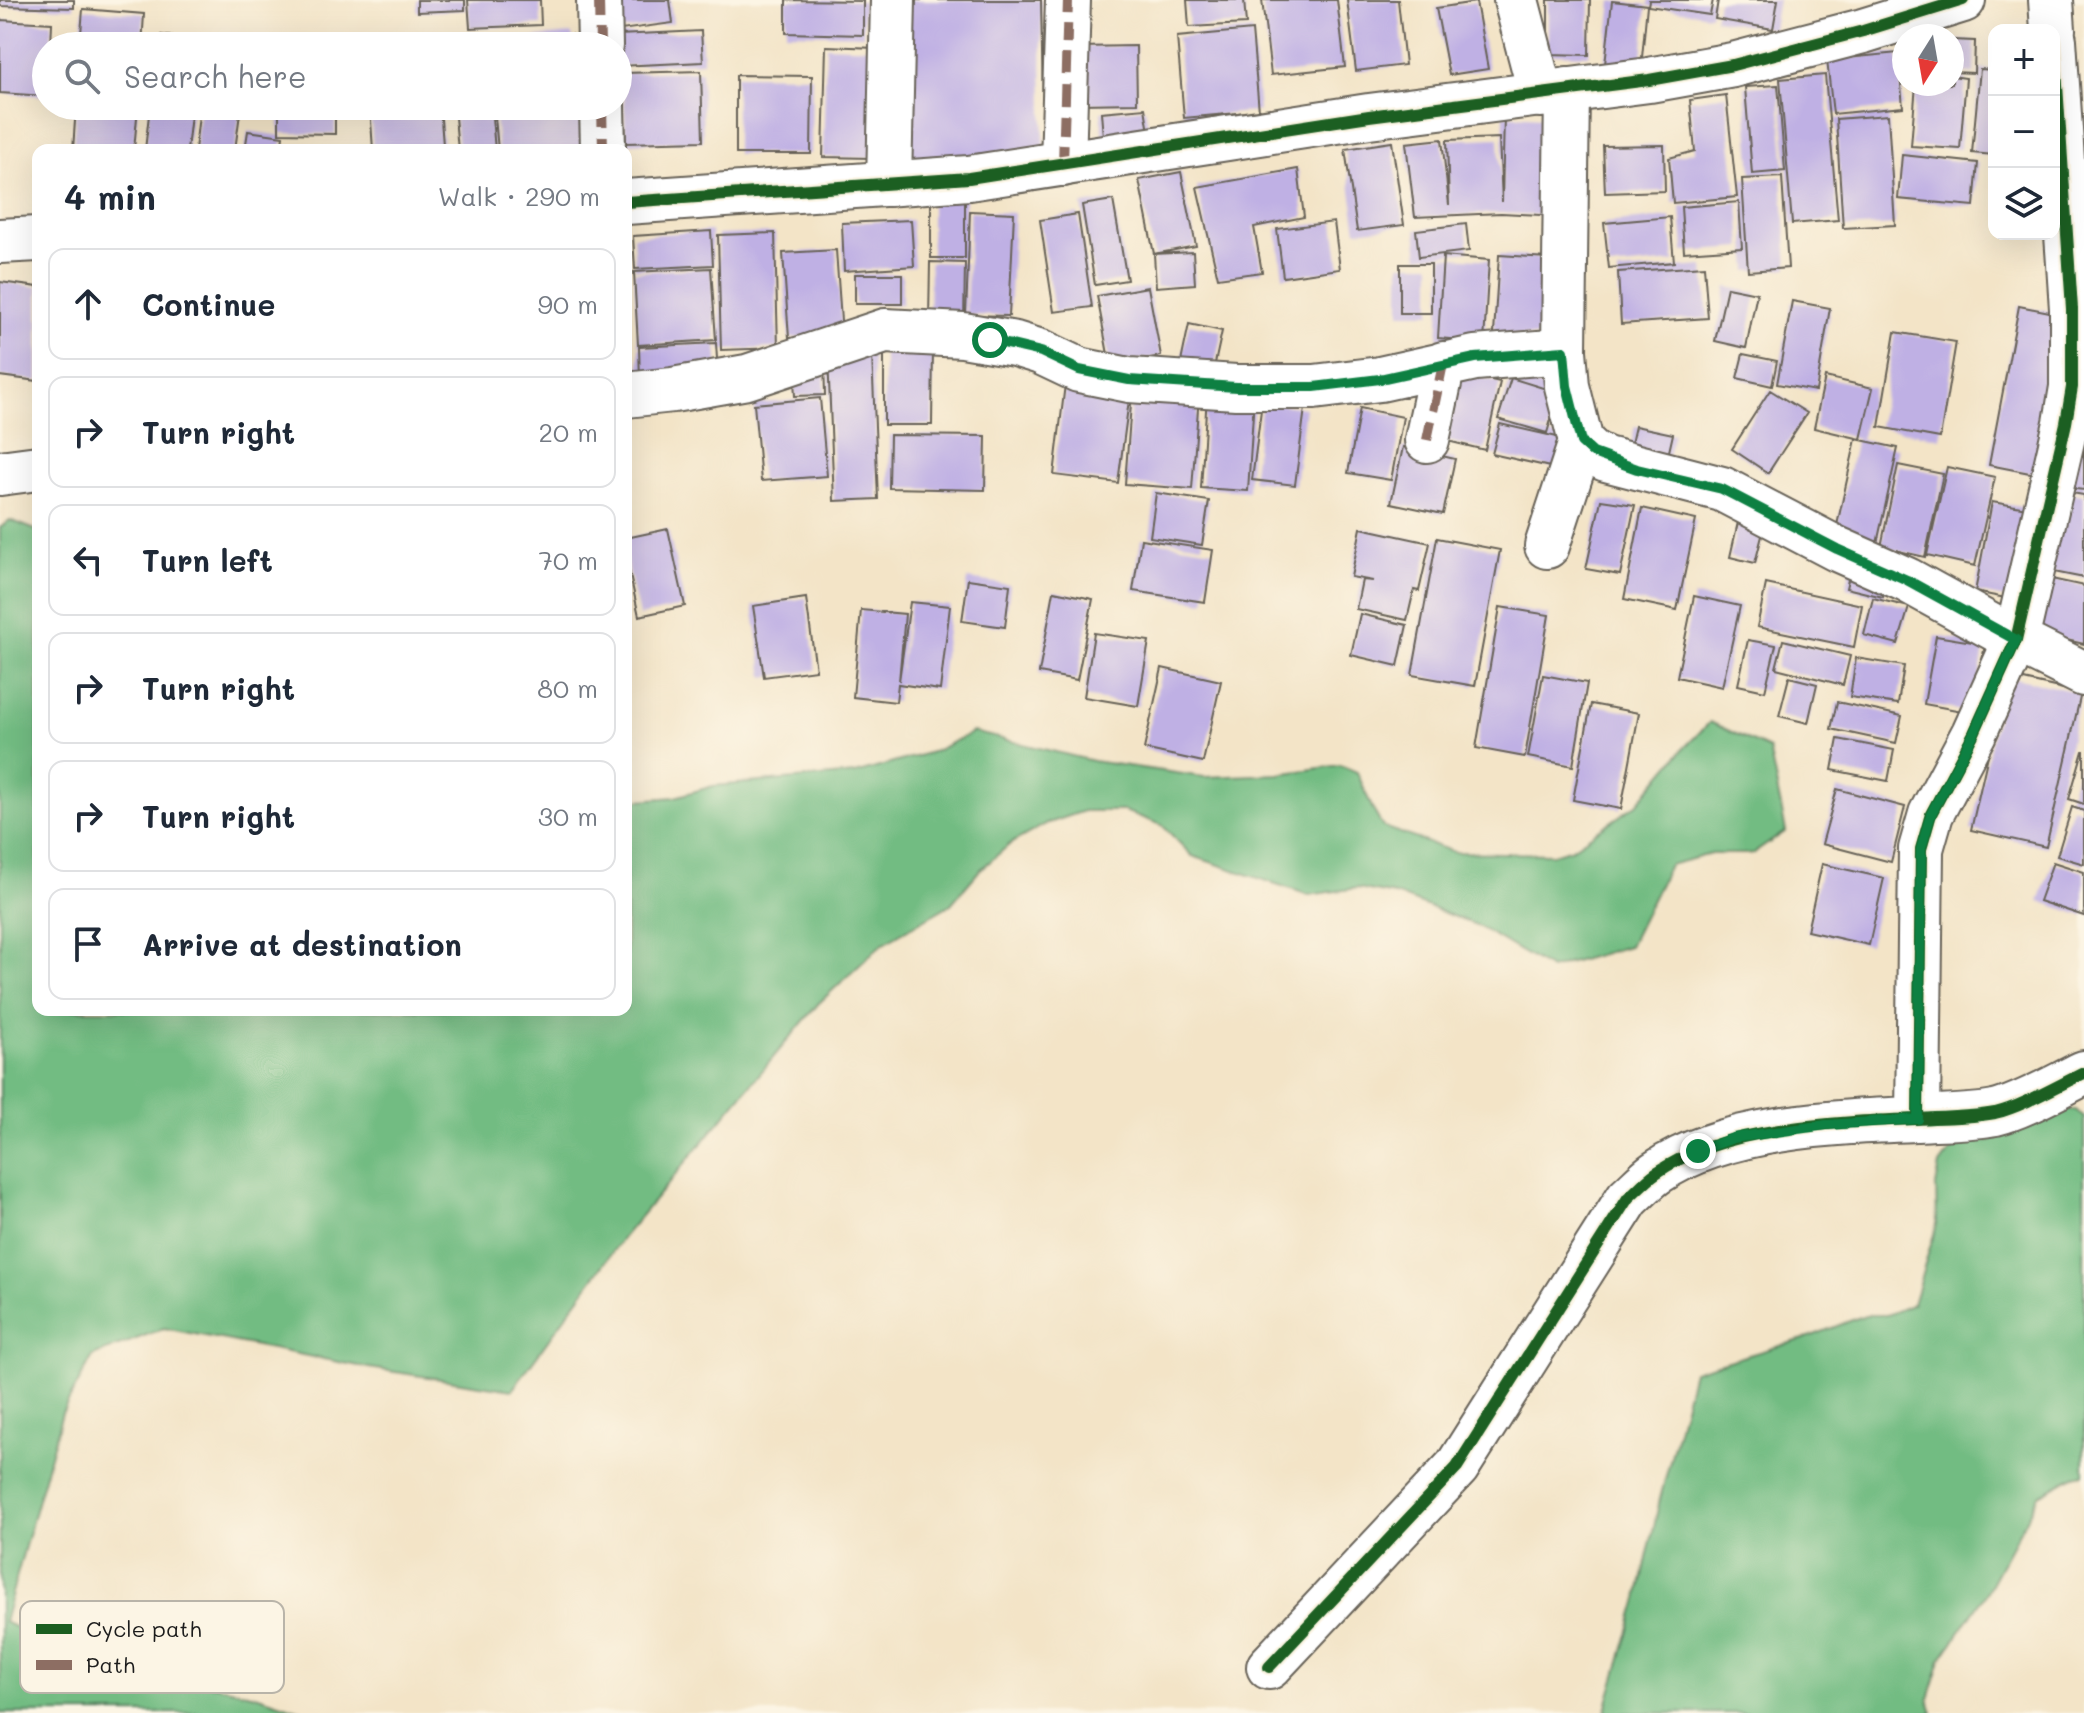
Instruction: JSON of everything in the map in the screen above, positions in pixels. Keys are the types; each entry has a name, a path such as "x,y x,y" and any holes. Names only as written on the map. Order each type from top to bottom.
{"street":[{"path":"599,0 600,32"},
{"path":"889,184 893,0"},
{"path":"1063,164 1068,0"},
{"path":"1516,0 1554,92 1564,351 1567,386 1581,442 1547,546"},
{"path":"632,202 969,178 1369,116 1649,80 1733,65 1863,31 1963,0"},
{"path":"2051,0 2053,24"},
{"path":"1918,1119 1921,849 1931,814 1974,733 2016,640 2072,387 2072,309 2058,96"},
{"path":"602,120 603,144"},
{"path":"0,241 32,239"},
{"path":"632,394 747,377 811,353 885,331 963,335 1015,344 1079,370 1129,380 1196,385 1314,387 1380,379 1475,358 1564,351"},
{"path":"1427,440 1443,364"},
{"path":"1581,442 1606,459 1737,495 2084,674"},
{"path":"0,473 32,469"},
{"path":"1269,1667 1457,1467 1628,1198 1655,1173 1698,1151 1733,1138 1826,1125 1958,1119 1999,1112 2084,1073"}],"green space":[{"path":"10,520 32,529 32,1016 632,1016 632,801 675,797 713,786 855,774 935,751 973,732 1093,761 1204,777 1279,774 1340,765 1357,772 1383,827 1454,852 1553,854 1572,848 1637,804 1710,722 1769,749 1786,831 1753,854 1711,854 1669,865 1629,946 1550,969 1476,925 1400,896 1358,888 1309,895 1192,856 1162,825 1124,811 1084,811 1046,824 1010,844 979,871 951,904 882,944 818,1004 624,1236 512,1390 369,1368 164,1328 93,1356 62,1413 4,1622 20,1629 20,1693 248,1693 309,1713 0,1713 0,528"},
{"path":"2056,1110 2076,1110 2084,1118 2084,1474 2074,1476 2039,1495 1986,1593 1941,1660 1929,1699 1933,1713 1605,1713 1638,1599 1693,1371 1804,1339 1865,1315 1887,1315 1913,1304 1937,1224 1936,1185 1940,1165 1952,1149 1997,1138 2013,1124"}],"building":[{"path":"0,0 74,0 74,8 0,6"},
{"path":"417,0 465,0 465,10 417,12"},
{"path":"468,0 540,0 541,25 470,28"},
{"path":"617,0 670,0 673,23 621,30"},
{"path":"786,0 863,1 863,35 786,33"},
{"path":"908,0 1041,0 1044,158 910,159"},
{"path":"1187,0 1244,0 1246,24 1189,27"},
{"path":"1262,0 1337,0 1345,67 1271,75"},
{"path":"1347,0 1398,0 1405,65 1356,71"},
{"path":"1548,0 1590,0 1589,55 1548,54"},
{"path":"1649,0 1713,0 1710,15 1648,6"},
{"path":"1718,0 1778,0 1773,29 1715,19"},
{"path":"1612,1 1647,5 1641,68 1605,64"},
{"path":"1476,2 1488,69 1449,75 1436,8"},
{"path":"83,9 144,14 143,32 81,32"},
{"path":"0,20 52,23 52,32 32,32 32,95 0,93"},
{"path":"1252,30 1259,111 1184,118 1177,37"},
{"path":"701,31 703,62 632,65 632,34"},
{"path":"1964,41 1975,41 1974,73 1964,73"},
{"path":"826,46 876,48 872,158 823,157"},
{"path":"1136,46 1137,103 1079,104 1077,47"},
{"path":"1892,54 1892,96 1902,96 1903,107 1833,114 1827,60"},
{"path":"1980,69 1988,70 1988,154 1972,153"},
{"path":"701,71 703,141 626,143 625,120 632,120 632,73"},
{"path":"736,75 812,76 811,154 736,154"},
{"path":"1825,75 1838,220 1792,224 1780,79"},
{"path":"1966,78 1960,149 1911,146 1915,96 1964,96"},
{"path":"1778,85 1785,171 1752,174 1745,87"},
{"path":"1726,95 1737,197 1673,203 1669,158 1695,151 1690,100"},
{"path":"1145,108 1149,132 1103,137 1101,112"},
{"path":"1504,115 1563,118 1562,216 1501,213 1415,217 1406,143 1442,139 1449,205 1447,140 1499,138 1502,202"},
{"path":"1888,115 1895,225 1843,228 1836,119"},
{"path":"75,120 137,120 135,144 73,144"},
{"path":"148,120 190,120 188,144 146,144"},
{"path":"198,120 239,120 236,144 196,144"},
{"path":"279,120 335,120 335,134 279,133"},
{"path":"371,120 441,120 443,144 373,144"},
{"path":"455,120 492,120 494,144 457,144"},
{"path":"495,120 583,120 585,144 497,144"},
{"path":"248,131 283,136 282,144 246,144"},
{"path":"1392,142 1404,225 1357,231 1345,149"},
{"path":"1664,145 1665,191 1605,193 1603,146"},
{"path":"1902,155 1978,163 1974,206 1898,199"},
{"path":"1298,169 1304,217 1254,227 1262,272 1218,278 1197,187"},
{"path":"1181,172 1196,246 1154,254 1139,180"},
{"path":"1782,177 1788,268 1748,271 1742,179"},
{"path":"931,193 965,193 965,258 931,258"},
{"path":"1113,200 1127,280 1095,285 1082,205"},
{"path":"1739,202 1742,248 1684,252 1681,207"},
{"path":"970,211 1014,213 1009,316 966,315"},
{"path":"1078,214 1092,307 1054,312 1040,220"},
{"path":"1670,217 1674,262 1609,268 1604,223"},
{"path":"911,220 914,266 844,271 842,223"},
{"path":"1334,222 1340,269 1283,277 1277,229"},
{"path":"1466,224 1469,251 1419,257 1416,230"},
{"path":"711,231 713,265 635,269 633,236"},
{"path":"775,233 778,348 721,350 718,235"},
{"path":"836,250 842,335 789,338 783,253"},
{"path":"1193,252 1195,284 1156,287 1154,254"},
{"path":"1499,255 1565,259 1560,338 1494,334"},
{"path":"1443,256 1489,260 1484,342 1438,338"},
{"path":"930,262 965,263 964,322 929,321"},
{"path":"1400,264 1431,264 1431,313 1400,313"},
{"path":"1704,266 1708,318 1621,324 1618,272"},
{"path":"711,268 716,340 638,345 634,272"},
{"path":"855,274 902,274 902,304 855,304"},
{"path":"0,282 32,286 32,380 0,376"},
{"path":"1148,287 1161,356 1110,365 1097,296"},
{"path":"1727,287 1757,293 1746,348 1715,341"},
{"path":"1792,301 1830,308 1816,391 1777,384"},
{"path":"2019,306 2070,316 2040,475 1989,465"},
{"path":"1189,324 1222,331 1214,368 1181,362"},
{"path":"1895,332 1956,342 1940,438 1879,427"},
{"path":"716,343 718,375 640,380 639,347"},
{"path":"884,346 933,347 932,425 884,425"},
{"path":"2084,353 2084,490 2067,488"},
{"path":"872,354 878,499 834,501 828,356"},
{"path":"1743,354 1777,361 1772,386 1737,378"},
{"path":"824,361 825,395 795,396 793,363"},
{"path":"1451,371 1500,382 1485,450 1435,438"},
{"path":"1825,377 1873,388 1861,439 1814,428"},
{"path":"1511,378 1559,393 1547,433 1498,419"},
{"path":"1065,384 1130,392 1118,483 1054,475"},
{"path":"1132,390 1199,395 1192,489 1125,484"},
{"path":"1770,390 1807,413 1768,473 1732,449"},
{"path":"1207,395 1254,398 1248,491 1201,488"},
{"path":"820,398 827,476 761,481 754,404"},
{"path":"1262,402 1305,408 1295,485 1252,480"},
{"path":"1360,408 1403,417 1391,480 1348,473"},
{"path":"1500,424 1566,439 1559,469 1492,454"},
{"path":"1635,426 1673,434 1668,456 1630,448"},
{"path":"890,435 986,436 985,490 889,488"},
{"path":"1856,439 1898,448 1876,548 1834,539"},
{"path":"1403,447 1455,459 1443,514 1391,503"},
{"path":"1898,465 1943,474 1925,557 1881,547"},
{"path":"1947,467 1995,477 1975,566 1927,555"},
{"path":"2060,491 2084,495 2084,578 2044,570"},
{"path":"1156,493 1209,501 1202,545 1150,537"},
{"path":"1601,500 1635,505 1620,575 1586,569"},
{"path":"1992,502 2039,510 2021,601 1975,592"},
{"path":"1642,508 1696,520 1677,610 1624,599"},
{"path":"1738,522 1764,528 1755,563 1730,557"},
{"path":"1361,528 1430,543 1419,591 1414,590 1407,620 1356,609 1362,580 1373,581 1351,577"},
{"path":"668,529 685,606 639,616 632,584 632,537"},
{"path":"1437,538 1500,550 1475,686 1412,675"},
{"path":"1141,539 1213,550 1205,602 1133,591"},
{"path":"1851,567 1889,576 1883,597 1846,588"},
{"path":"2047,578 2084,586 2084,644 2036,633"},
{"path":"968,579 1010,585 1005,627 962,621"},
{"path":"1766,584 1862,605 1854,647 1757,627"},
{"path":"1054,591 1093,599 1077,680 1039,673"},
{"path":"1694,596 1740,606 1722,687 1677,677"},
{"path":"806,598 816,670 764,677 753,606"},
{"path":"1873,598 1909,607 1898,644 1864,635"},
{"path":"910,602 950,606 940,690 898,684 896,702 853,697 861,610 905,614 899,681"},
{"path":"1500,607 1549,615 1525,757 1476,748"},
{"path":"1360,614 1407,625 1398,666 1351,655"},
{"path":"1094,633 1149,641 1138,706 1084,697"},
{"path":"1936,636 1985,644 1973,713 1924,704"},
{"path":"1748,640 1776,645 1765,691 1738,685"},
{"path":"1783,640 1850,656 1843,685 1776,668"},
{"path":"1856,658 1904,666 1898,704 1850,697"},
{"path":"1162,668 1221,681 1203,762 1144,749"},
{"path":"1543,675 1587,683 1573,766 1528,757"},
{"path":"2006,676 2081,693 2046,847 1971,830"},
{"path":"1789,677 1817,684 1808,723 1779,716"},
{"path":"1837,702 1902,716 1896,743 1831,729"},
{"path":"1591,704 1639,713 1621,809 1573,800"},
{"path":"1838,739 1894,750 1888,781 1832,770"},
{"path":"2084,751 2084,804 2069,799"},
{"path":"1837,789 1905,807 1891,862 1822,844"},
{"path":"2072,807 2084,811 2084,864 2057,856"},
{"path":"2053,862 2084,872 2084,916 2039,901"},
{"path":"1822,864 1884,878 1869,945 1807,931"}],"marked path":[{"path":"599,0 600,32"},
{"path":"1063,164 1068,0"},
{"path":"602,120 603,144"},
{"path":"1427,440 1443,364"}],"cycle path":[{"path":"632,202 969,178 1369,116 1649,80 1733,65 1863,31 1963,0"},
{"path":"1918,1119 1921,849 1931,814 1974,733 2016,640 2072,387 2072,309 2058,96"},
{"path":"1269,1667 1457,1467 1628,1198 1656,1173 1683,1157 1747,1136 1816,1125 1995,1113 2028,1101 2084,1073"}],"route":[{"path":"990,340 1041,352 1079,370 1129,380 1236,387 1314,387 1380,379 1475,358 1564,351 1567,386 1581,442 1593,453 1637,469 1722,489 1837,549 1907,580 2016,640 1974,733 1931,814 1921,849 1918,1119 1826,1125 1733,1138 1698,1151"}]}
